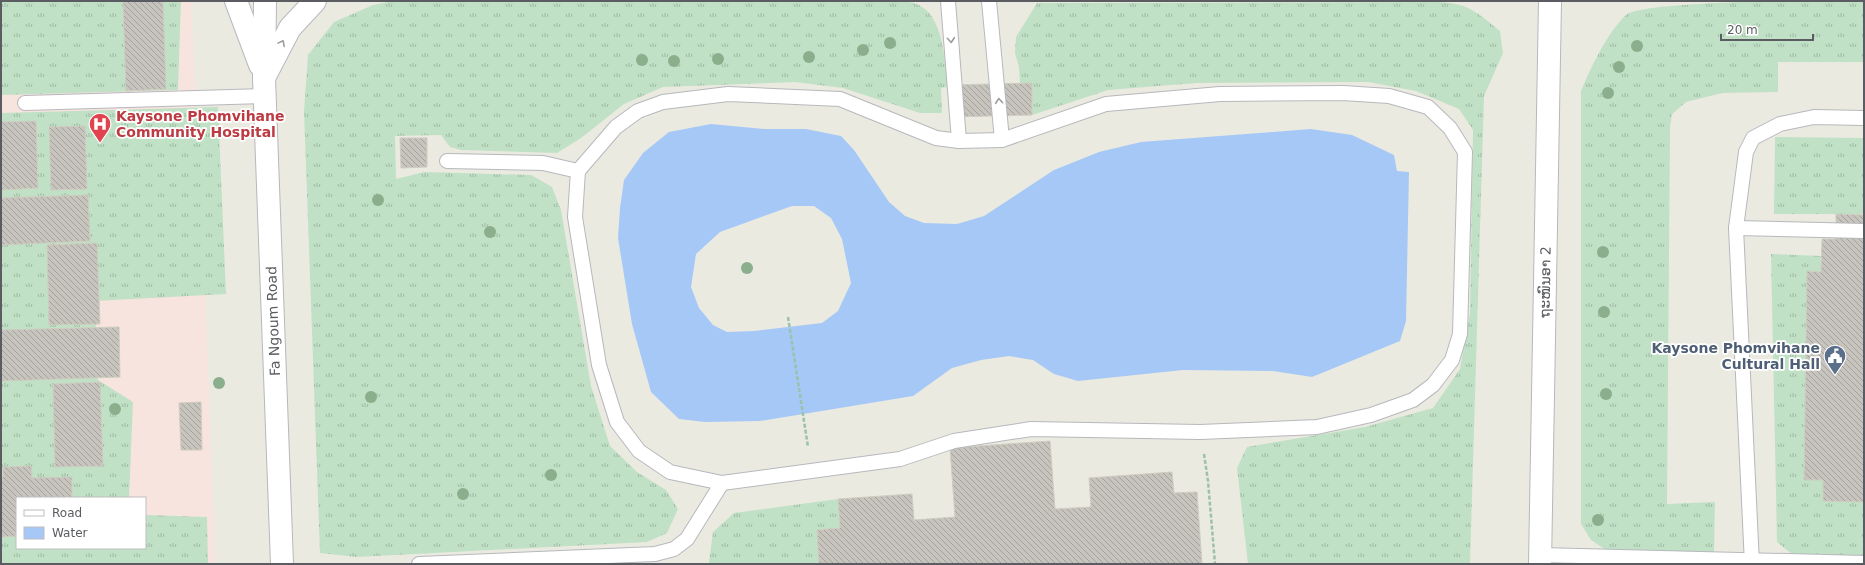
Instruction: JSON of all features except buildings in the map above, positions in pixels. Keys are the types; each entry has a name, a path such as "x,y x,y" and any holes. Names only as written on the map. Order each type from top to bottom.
{"street":[{"name":"Fa Ngoum Road","path":"236,1 265,87"},
{"name":"Fa Ngoum Road","path":"264,1 265,87 282,564"},
{"path":"265,87 290,28 315,1"},
{"name":"ຖະໜົນອາ 2","path":"1540,560 1550,1"}],"lane":[{"path":"948,1 959,141"},
{"path":"989,1 1002,140"},
{"path":"25,103 265,87"},
{"path":"1343,93 1389,96 1428,108 1450,128 1465,152 1460,334 1452,360 1433,385 1413,400 1371,415 1318,427 1200,432 1031,429 954,441 900,459 722,483 670,472 639,451 616,422 599,365 575,217 578,171 616,127 638,111 663,102 728,94 840,99 936,138 959,141 1002,140 1106,104 1220,94 1343,93"},
{"path":"1752,562 1736,228 1746,152 1753,138 1780,124 1814,117 1864,118"},
{"path":"447,160 543,163 578,171"},
{"path":"1736,228 1864,231"},
{"path":"419,564 655,554 674,549 687,539 722,483"},
{"path":"1540,560 1864,563"}],"path":[{"path":"788,317 807,436"},
{"path":"1200,432 1208,481 1215,564"}],"shaded area":[{"name":"Kaysone Phomvihane Community Hospital","path":"1,1 191,1 205,285 215,564 1,564"}],"green space":[{"path":"1,1 181,1 178,90 1,95"},
{"path":"394,1 889,1 914,3 924,8 932,16 944,51 947,87 941,88 942,113 920,113 843,88 795,82 663,87 624,104 581,138 557,153 461,150 450,147 441,135 395,136 396,179 424,172 531,175 552,187 561,210 591,386 610,446 637,472 666,490 678,509 667,533 647,542 357,557 320,553 304,111 308,55 334,22 373,5"},
{"path":"1769,1 1864,1 1864,62 1778,62 1778,92 1722,93 1686,102 1672,114 1670,127 1667,504 1715,502 1714,555 1609,552 1591,540 1581,524 1581,91 1606,41 1612,31 1626,15 1635,11 1650,8"},
{"path":"1437,2 1457,4 1472,10 1485,19 1500,31 1503,53 1484,96 1470,564 1248,564 1237,468 1247,447 1365,427 1433,408 1460,369 1470,313 1473,130 1459,109 1416,91 1368,82 1197,83 1108,90 1032,115 1020,84 1019,67 1015,53 1016,37 1037,3"},
{"name":"Kaysone Phomvihane Community Hospital","path":"218,107 226,294 95,301 98,380 133,402 129,497 16,497 16,549 146,549 146,515 207,517 208,564 1,564 1,113"},
{"path":"1775,137 1864,138 1864,214 1774,214"},
{"path":"1771,254 1822,256 1821,272 1807,272 1804,479 1823,480 1823,501 1864,502 1864,556 1793,555 1777,542"},
{"path":"838,499 840,528 817,530 819,564 710,564 709,562 713,532 734,513"}],"water":[{"path":"711,124 765,129 806,129 841,136 854,150 889,202 905,216 924,223 957,224 984,216 1054,170 1099,152 1141,142 1311,129 1352,135 1394,155 1397,171 1409,172 1406,321 1400,341 1312,377 1273,371 1183,370 1078,381 1054,374 1033,360 1009,356 981,360 952,368 913,396 760,421 705,422 679,419 651,392 632,324 618,238 624,180 643,153 669,132","holes":["792,206 814,206 831,218 842,239 851,283 838,311 822,323 754,331 727,332 713,325 699,308 691,287 696,254 720,232"]}],"place":[{"name":"Kaysone Phomvihane Community Hospital","path":"100,144"},
{"name":"Kaysone Phomvihane Cultural Hall","path":"1835,376"}]}
